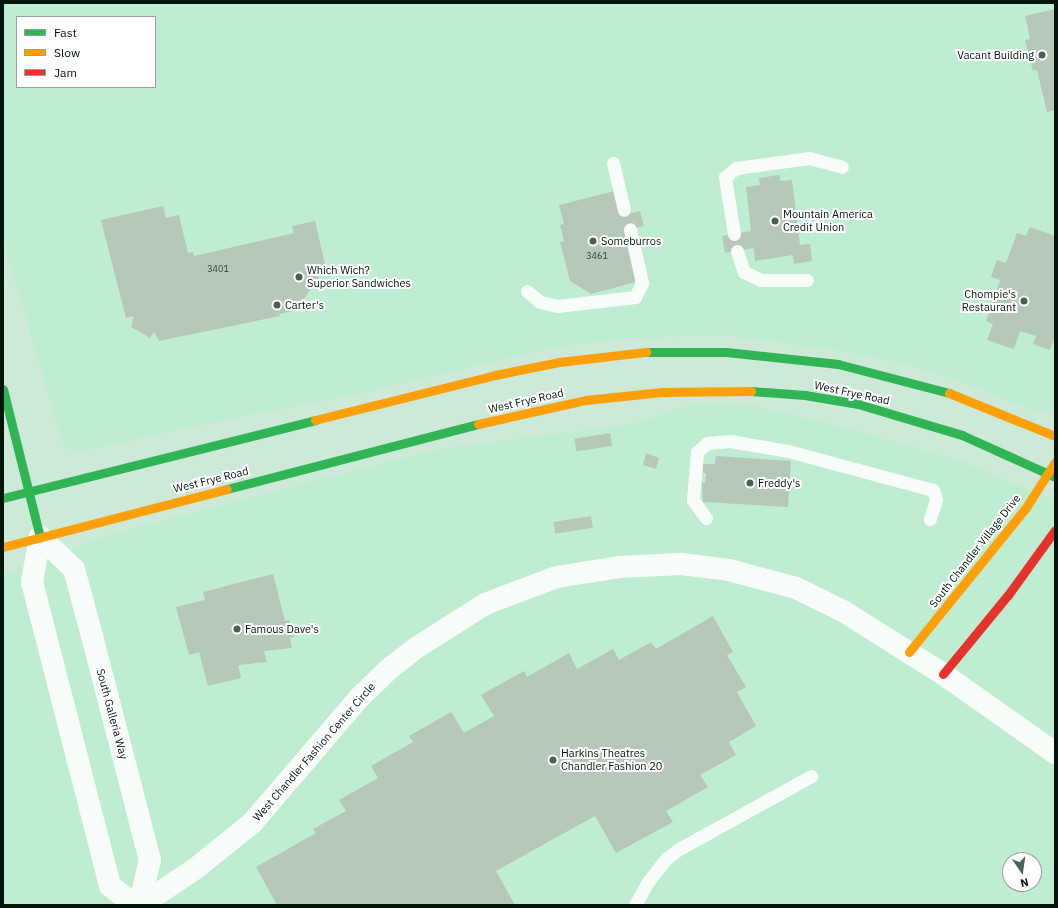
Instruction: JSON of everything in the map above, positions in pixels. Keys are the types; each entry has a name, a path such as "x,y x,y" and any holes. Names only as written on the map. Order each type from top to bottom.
{"street":[{"path":"3,498 495,375 596,356 642,352 726,352 838,364 962,397 1055,436"},
{"path":"3,389 40,536 32,582 34,590 110,886 135,905"},
{"name":"West Frye Road","path":"3,547 40,536 515,414 586,400 662,392 748,391 805,395 858,404 962,435 1052,475"},
{"name":"South Chandler Village Drive","path":"909,652 1052,475 1055,462"},
{"path":"943,674 1008,595 1055,530"},
{"name":"South Galleria Way","path":"40,536 74,569 150,860 140,905"},
{"name":"West Chandler Fashion Center Circle","path":"140,905 194,869 252,823 360,697 389,669 416,648 485,604 556,578 620,567 681,564 729,570 796,588 842,611 909,652 943,674 1055,753"}],"lane":[{"path":"734,234 725,177 736,168 808,158 842,167"},
{"path":"613,163 624,210"},
{"path":"527,291 540,302 557,306 635,297 642,283 630,229"},
{"path":"737,251 744,272 761,280 807,280"},
{"path":"706,518 693,500 697,452 707,443 730,441 788,452 933,490 936,500 930,519"},
{"path":"635,905 646,883 666,858 811,776"}],"shaded area":[{"path":"3,3 1055,3 1055,410 1037,412 957,380 901,363 841,351 726,335 630,338 556,347 344,397 247,415 79,452 68,448 61,438 3,239"},
{"path":"694,403 759,407 850,429 961,461 1055,500 1055,905 3,905 3,575 105,536 447,448 635,424"}],"building":[{"name":"Vacant Building","path":"1055,9 1055,110 1047,112 1037,70 1033,71 1025,40 1030,39 1025,16"},
{"path":"780,175 780,181 792,180 800,245 810,244 812,261 794,264 793,255 755,261 754,248 725,253 722,236 751,231 746,187 760,185 759,178"},
{"path":"614,191 620,216 640,211 644,226 624,231 636,282 591,294 570,281 560,242 564,241 560,225 564,224 559,205"},
{"path":"163,206 166,218 179,215 188,253 193,252 194,256 294,233 292,226 315,221 325,264 318,274 320,275 297,310 279,314 280,316 159,341 154,332 150,338 131,327 134,316 126,318 101,220"},
{"name":"Chompie's Restaurant","path":"1030,227 1055,236 1055,336 1050,350 1033,344 1036,336 1020,331 1014,349 987,340 993,324 986,321 1000,280 991,277 997,260 1006,263 1017,233 1026,236"},
{"path":"610,433 612,446 576,451 574,439"},
{"path":"646,453 659,458 656,469 643,465"},
{"path":"716,456 791,461 788,507 703,502 702,483 705,483 706,473 703,473 703,464 715,464"},
{"path":"591,516 593,528 555,534 553,522"},
{"name":"Famous Dave's","path":"273,574 285,621 289,620 294,637 290,638 292,648 264,651 267,662 238,665 241,678 208,686 199,652 189,655 176,607 205,600 203,592"},
{"name":"Harkins Theatres Chandler Fashion 20","path":"713,616 733,652 727,655 746,687 737,692 756,726 729,742 736,755 700,775 708,787 666,811 673,822 616,853 595,816 496,871 515,905 277,905 256,867 316,833 313,829 346,811 339,800 378,778 371,766 413,742 409,736 451,712 464,733 494,716 481,695 524,671 527,677 569,653 577,669 613,649 619,660 651,642 656,649"}],"traffic: fast":[{"path":"646,352 726,352 838,364 949,393"},
{"path":"3,389 40,537"},
{"path":"751,391 805,395 858,404 962,435 1055,477"},
{"path":"3,498 315,420"},
{"path":"227,489 478,424"}],"traffic: slow":[{"path":"315,420 495,375 559,362 646,352"},
{"path":"478,424 586,400 662,392 751,391"},
{"path":"949,393 1055,436"},
{"path":"909,652 1025,509 1055,462"},
{"path":"3,547 227,489"}],"traffic: jam":[{"path":"943,674 1008,595 1055,530"}],"place":[{"name":"Vacant Building","path":"1042,55"},
{"name":"Mountain America Credit Union","path":"775,221"},
{"name":"Someburros","path":"593,241"},
{"name":"Which Wich? Superior Sandwiches","path":"299,277"},
{"name":"Chompie's Restaurant","path":"1024,301"},
{"name":"Carter's","path":"277,305"},
{"name":"Freddy's","path":"750,483"},
{"name":"Famous Dave's","path":"237,629"},
{"name":"Harkins Theatres Chandler Fashion 20","path":"553,760"}]}
